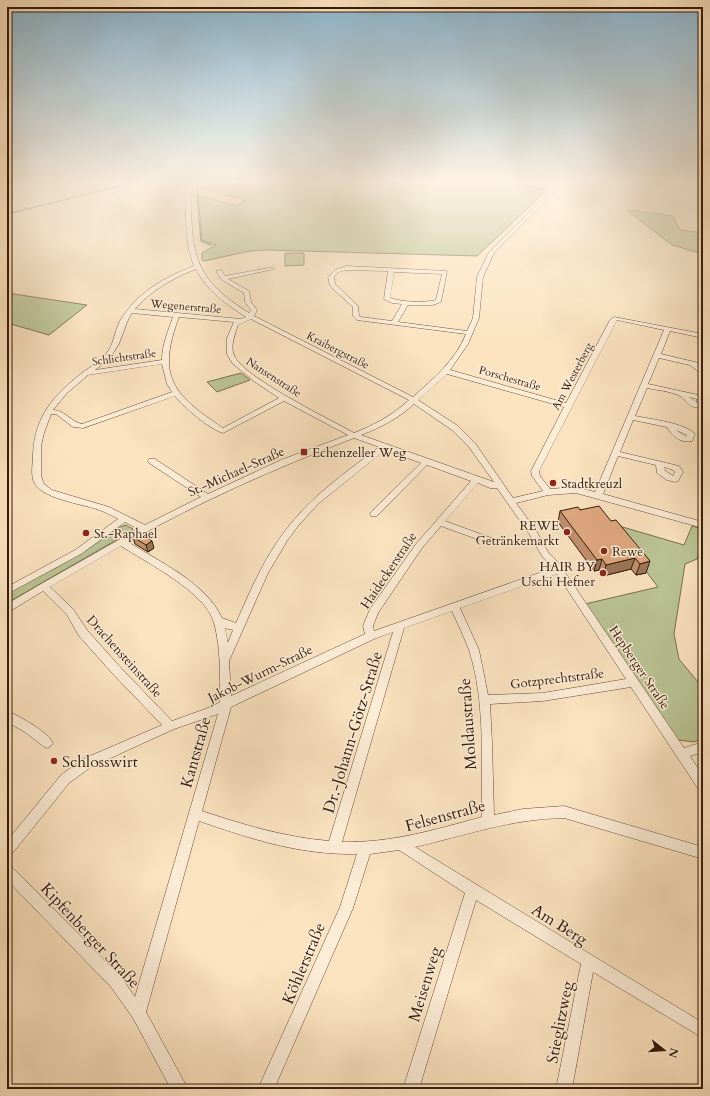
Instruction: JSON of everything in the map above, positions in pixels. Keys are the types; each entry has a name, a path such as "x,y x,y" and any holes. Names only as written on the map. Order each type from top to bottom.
{"street":[{"name":"Kraibergstraße","path":"191,235 197,267 208,283 222,297 251,317 415,401"},
{"name":"St.-Michael-Straße","path":"7,609 121,542 207,497 284,462 355,436 387,421 415,401 446,371 457,357 470,333 477,312 480,277 488,258 495,248 508,235"},
{"name":"Schlichtstraße","path":"145,529 106,509 49,492 41,488 37,480 37,452 40,431 47,412 64,390 86,374 110,353 123,322 131,311 152,290 185,271 197,267"},
{"path":"223,278 272,268"},
{"path":"391,270 387,299 394,302 406,303 433,303 438,301 445,272 346,268 333,273 331,280 332,285 356,307 357,318 470,333"},
{"path":"219,271 223,278 247,292 248,302 254,310 251,317 240,321"},
{"path":"394,324 406,303"},
{"name":"Wegenerstraße","path":"131,311 240,321"},
{"path":"177,315 167,342 165,362 167,374 175,393 187,406 223,431 284,398"},
{"name":"Am Westerberg","path":"548,492 536,476 535,471 568,406 616,318 668,329"},
{"name":"Nansenstraße","path":"240,321 235,324 230,338 230,354 235,363 247,374 284,398 355,436"},
{"path":"598,495 668,329 703,337"},
{"path":"657,355 703,366"},
{"name":"Schlichtstraße","path":"86,374 165,362"},
{"path":"692,363 703,373"},
{"name":"Porschestraße","path":"446,371 568,406"},
{"path":"645,385 682,393"},
{"path":"47,412 58,412 76,425 83,426 175,393"},
{"name":"Hepberger Straße","path":"415,401 455,428 472,445 512,501 534,534 545,554 557,567 703,786"},
{"path":"631,417 670,426"},
{"path":"355,436 490,485 500,485"},
{"path":"224,662 274,552 295,524 316,503 385,446"},
{"path":"616,453 660,464"},
{"path":"152,461 207,497"},
{"path":"374,514 427,461"},
{"name":"Haideckerstraße","path":"370,636 368,626 373,612 419,546 476,480"},
{"path":"512,501 548,492 570,490 598,495 703,525"},
{"path":"7,591 78,552 125,518"},
{"path":"439,522 491,541"},
{"name":"Kantstraße","path":"121,542 200,593 212,607 219,621 224,662 226,704 138,1013"},
{"name":"Jakob-Wurm-Straße","path":"7,852 65,779 86,763 170,726 215,710 370,636 557,567"},
{"name":"Drachensteinstraße","path":"44,586 70,612 83,633 117,671 170,726"},
{"name":"Moldaustraße","path":"454,606 469,637 478,664 484,700 488,821"},
{"path":"219,621 230,626 240,627"},
{"name":"Dr.-Johann-Götz-Straße","path":"334,846 400,626"},
{"name":"Gotzprechtstraße","path":"484,700 543,697 634,682"},
{"path":"7,716 29,729 47,743"},
{"path":"682,754 703,747"},
{"name":"Felsenstraße","path":"194,814 268,838 294,843 365,848 400,844 488,821 543,811 564,812 703,853"},
{"name":"Am Berg","path":"400,844 588,962 703,1031"},
{"name":"Köhlerstraße","path":"266,1089 346,908 365,848"},
{"name":"Kipfenberger Straße","path":"8,873 116,982 138,1013 180,1089"},
{"name":"Meisenweg","path":"411,1089 472,890"},
{"name":"Stieglitzweg","path":"564,1089 588,962"}],"green space":[{"path":"202,235 499,235 477,256 267,250 250,251 204,261 202,260 202,253 216,245 202,240"},
{"path":"659,235 703,235 703,254 672,245"},
{"path":"285,253 304,253 304,265 285,266"},
{"path":"7,293 87,305 49,335 7,323"},
{"path":"241,373 250,380 217,392 207,382"},
{"path":"609,523 684,545 692,526 703,529 703,538 697,559 685,564 674,634 679,659 703,688 703,739 694,742 678,740 585,604 658,587"},
{"path":"126,525 133,529 132,531 7,603 7,592 61,565 82,553 112,531"}],"building":[{"path":"599,506 611,521 616,520 650,561 640,564 635,558 606,565 602,559 597,560 560,511 578,507 580,510"},
{"path":"140,532 152,541 146,545 133,537"}],"waterway":[{"path":"200,235 201,241 211,245"}],"place":[{"name":"Echenzeller Weg","path":"304,452"},
{"name":"Stadtkreuzl","path":"553,483"},
{"name":"REWE Getränkemarkt","path":"567,532"},
{"name":"St.-Raphael","path":"86,533"},
{"name":"Rewe","path":"604,551"},
{"name":"HAIR BY Uschi Hefner","path":"603,573"},
{"name":"Schlosswirt","path":"54,761"}]}
